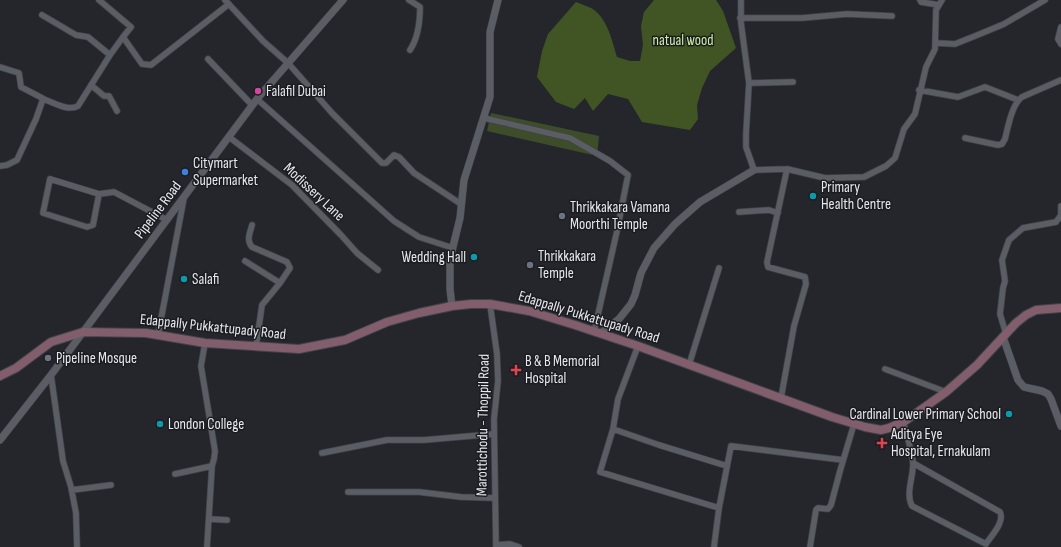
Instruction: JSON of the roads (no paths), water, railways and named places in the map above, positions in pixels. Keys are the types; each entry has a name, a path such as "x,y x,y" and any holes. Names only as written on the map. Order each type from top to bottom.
{"main road":[{"name":"Edappally Pukkattupady Road","path":"0,376 16,368 51,342 65,336 83,332 146,333 205,343 293,349 307,348 344,340 403,317 452,306 490,304 529,311 598,332 854,424 881,430 902,422 946,392 977,365 1016,323 1030,312 1041,309 1061,308"}],"street":[{"path":"0,67 18,73 21,87 44,99 66,108 74,108 78,106 110,55 131,27 99,0"},
{"name":"Pipeline Road","path":"0,440 51,375 254,102 342,0"},
{"path":"410,0 420,7 420,21 410,50"},
{"path":"452,306 450,259 460,218 464,180 490,97 490,32 498,0"},
{"path":"741,0 740,18 749,83 746,147 754,170"},
{"path":"598,332 619,319 631,304 641,272 654,248 675,224 700,202 754,170 788,170 825,178 864,176 886,166 895,158 904,129 915,114 919,90 926,67 935,49 936,10 940,2 921,2 920,0"},
{"path":"935,43 955,44 1004,24 1046,0"},
{"path":"123,37 142,64 151,65 227,2 263,41 288,63 332,113 382,163 386,163 394,155 399,157 414,173 461,204"},
{"path":"740,18 802,18 847,14 892,16"},
{"path":"42,15 76,34 88,37 110,55"},
{"path":"1061,27 1058,38 1061,44"},
{"path":"208,59 254,102 394,221 419,237 453,248"},
{"path":"965,138 998,145 1002,144 1018,100 1061,80"},
{"path":"749,83 793,82"},
{"path":"91,85 104,96 109,96 117,111"},
{"path":"919,90 958,97 985,87 1018,100"},
{"path":"0,166 17,160 44,99"},
{"path":"484,118 570,138 610,161 628,175 598,332"},
{"name":"Modissery Lane","path":"229,137 292,186 341,234 357,253 378,270"},
{"path":"781,398 794,326 806,280 806,278 768,267 767,265 788,170"},
{"path":"99,194 93,224 87,227 43,214 50,179 99,194 114,192 167,220"},
{"path":"158,335 185,195"},
{"path":"1060,423 1048,394 1024,387 1018,380 1004,335 1000,314 1005,281 1002,260 1009,240 1023,228 1056,222 1060,219 1061,206"},
{"path":"739,212 769,210 778,213"},
{"path":"252,225 248,243 252,247 287,262 290,268 280,284 262,305 256,347"},
{"path":"245,260 280,284"},
{"path":"688,365 719,268"},
{"name":"Marottichodu - Thoppil Road","path":"490,304 497,354 498,381 494,434 496,546"},
{"path":"205,343 201,366 214,451 207,547"},
{"path":"638,346 618,399 613,429 600,472 719,508"},
{"path":"885,369 946,392"},
{"path":"51,375 63,461 72,490 76,513 77,547"},
{"path":"902,422 909,443 913,463 910,495 912,506 986,544 1001,520 1000,512 913,463"},
{"path":"810,547 816,510 818,508 828,508 831,505 854,424"},
{"path":"613,429 727,466"},
{"path":"322,453 387,440 424,440 494,434"},
{"path":"714,547 719,508 731,446 843,460"},
{"path":"175,474 212,466"},
{"path":"72,490 111,485"},
{"path":"348,492 412,492 461,497 495,498"},
{"path":"208,519 227,520"},
{"path":"496,546 510,544 519,547"}],"place":[{"name":"Falafil Dubai","path":"258,91"},
{"name":"Citymart Supermarket","path":"185,172"},
{"name":"Primary Health Centre","path":"813,196"},
{"name":"Thrikkakara Vamana Moorthi Temple","path":"562,216"},
{"name":"Wedding Hall","path":"474,257"},
{"name":"Thrikkakara Temple","path":"530,265"},
{"name":"Salafi","path":"184,279"},
{"name":"Pipeline Mosque","path":"48,358"},
{"name":"B & B Memorial Hospital","path":"516,370"},
{"name":"Cardinal Lower Primary School","path":"1009,414"},
{"name":"London College","path":"160,424"},
{"name":"Aditya Eye Hospital, Ernakulam","path":"882,443"}],"park label":[{"name":"natual wood","path":"683,40"}]}
